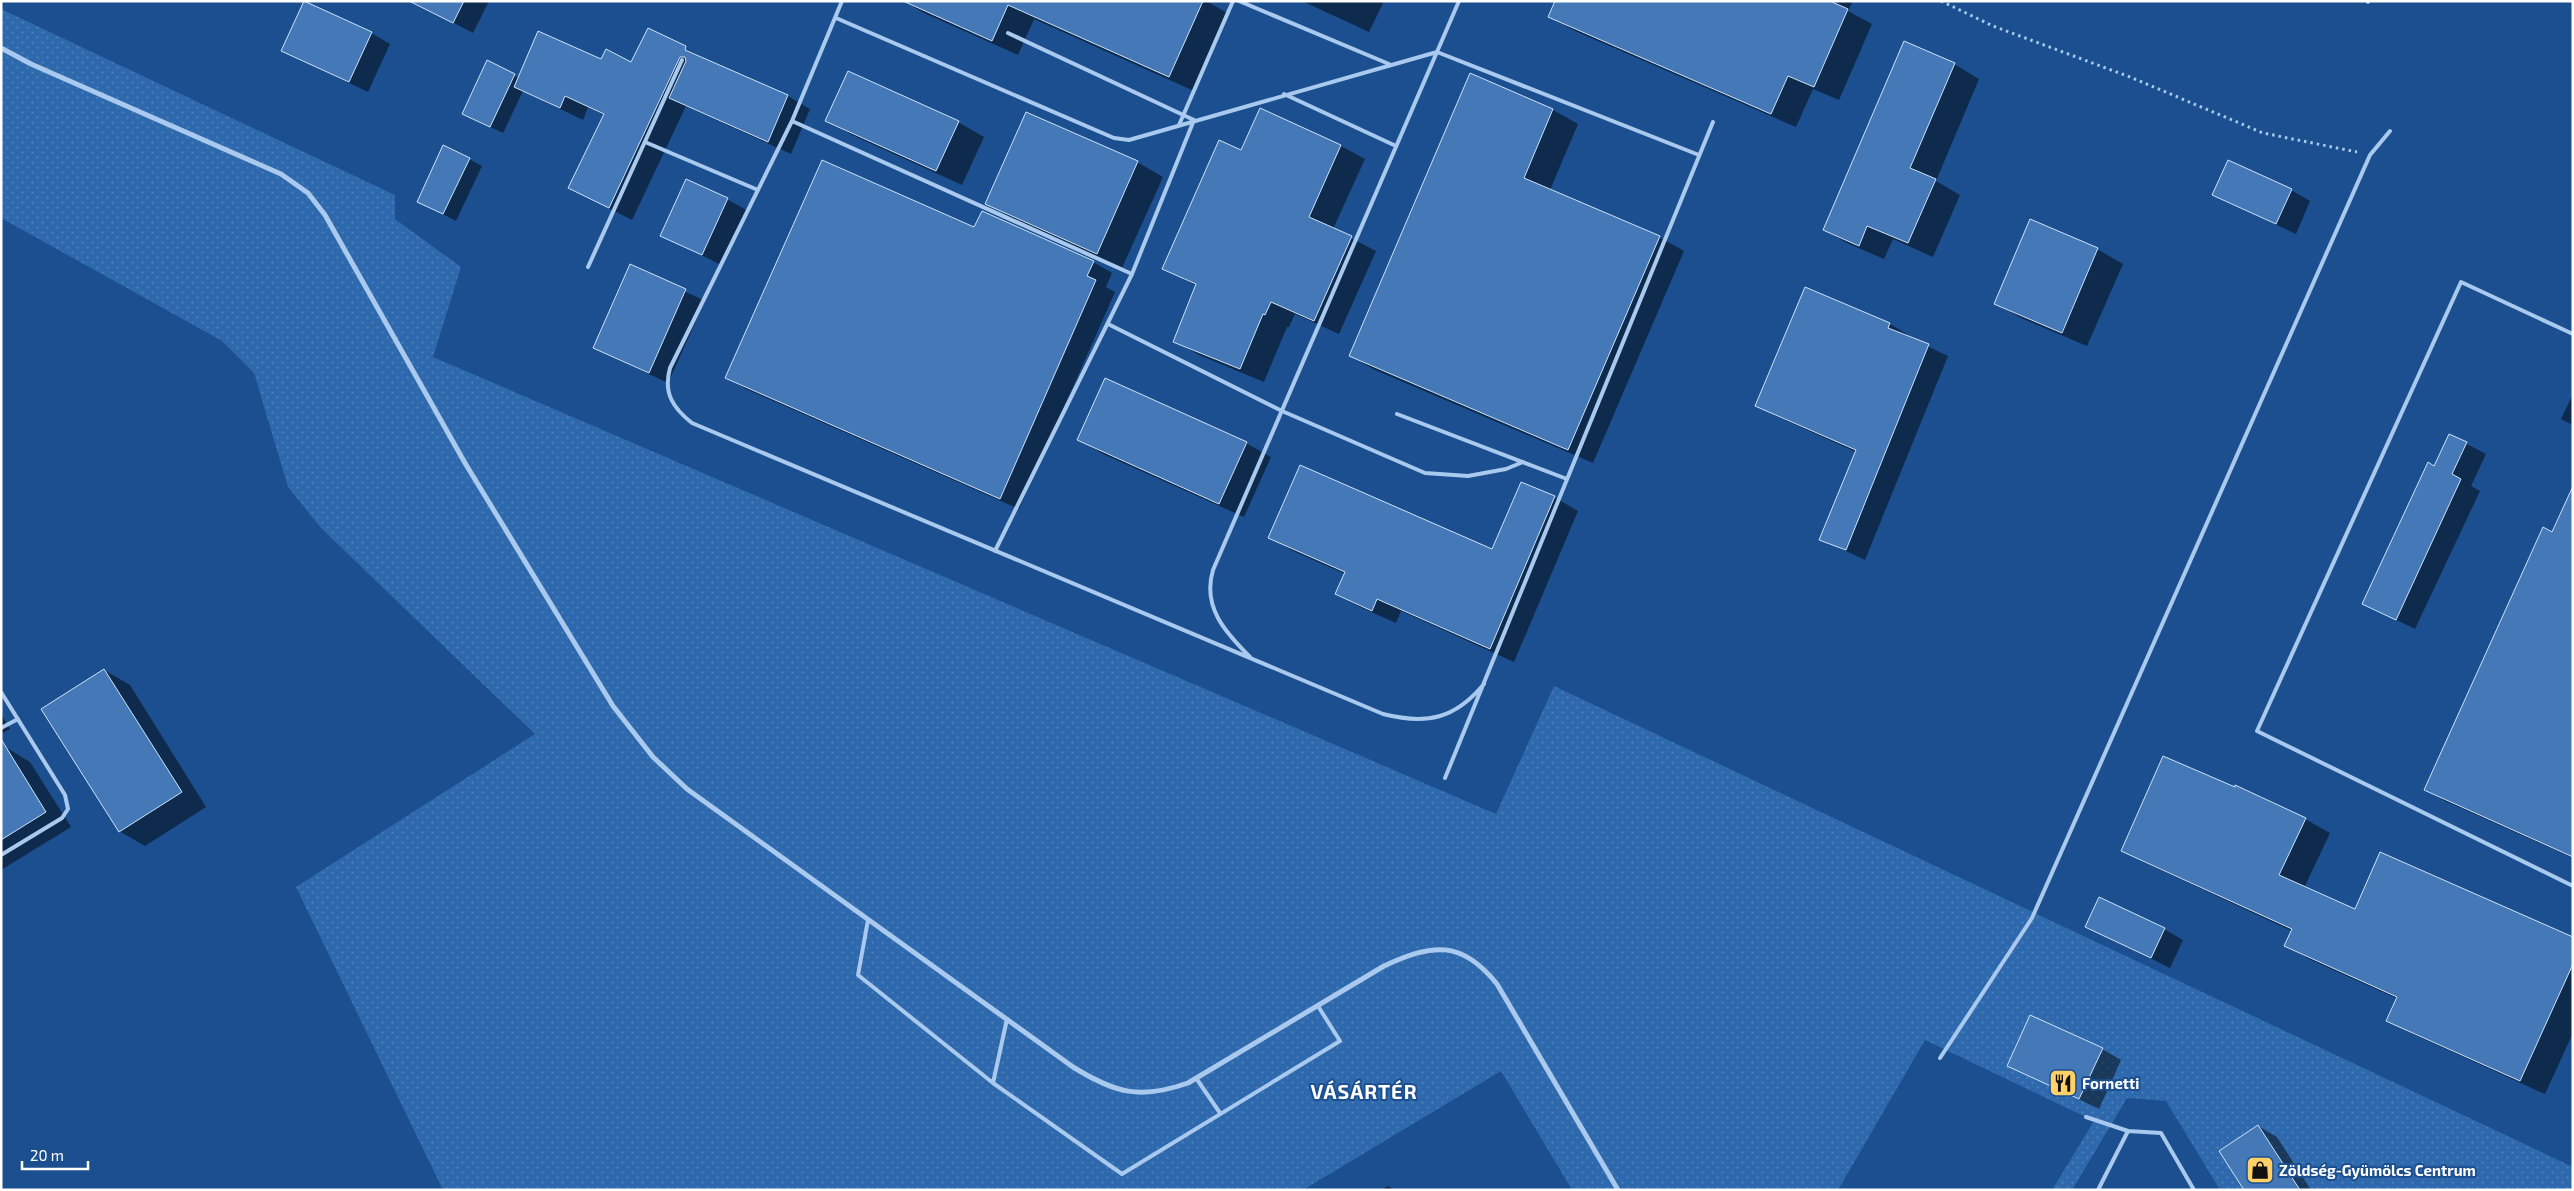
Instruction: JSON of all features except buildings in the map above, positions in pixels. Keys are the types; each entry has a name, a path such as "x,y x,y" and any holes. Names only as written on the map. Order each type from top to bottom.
{"street":[{"path":"1,48 31,64 281,174 308,193 325,215 465,463 612,706 653,757 687,789 1072,1067 1098,1083 1119,1091 1141,1093 1164,1092 1196,1078 1384,966 1406,956 1429,949 1449,950 1469,957 1482,965 1497,984 1618,1190"}],"lane":[{"path":"842,1 792,121 670,368 667,380 668,394 674,405 692,423 1383,714 1416,720 1449,714 1460,708 1484,684"},
{"path":"1179,125 1233,1"},
{"path":"1239,1 1390,65"},
{"path":"1253,659 1229,634 1220,621 1209,594 1209,583 1459,1"},
{"path":"836,18 1114,138 1129,140 1284,94 1437,52 1699,155"},
{"path":"1008,33 1194,120"},
{"path":"588,267 682,60"},
{"path":"1284,94 1396,146"},
{"path":"995,551 1132,274 1194,120"},
{"path":"792,121 1132,274"},
{"path":"1446,778 1713,122"},
{"path":"1940,1058 2032,918 2370,155 2390,131"},
{"path":"645,142 758,190"},
{"path":"2573,334 2461,282 2257,731 2573,886"},
{"path":"1108,324 1282,411 1425,473 1468,476 1506,469 1523,462"},
{"path":"1397,414 1567,478"},
{"path":"1,692 66,795 68,809 62,818 1,855"},
{"path":"1,728 18,719"},
{"path":"868,920 858,975 993,1083 1122,1174 1340,1041 1318,1006"},
{"path":"993,1083 1007,1020"},
{"path":"1196,1078 1220,1113"},
{"path":"2086,1117 2128,1131 2161,1133 2194,1190"},
{"path":"2098,1190 2128,1131"}],"path":[{"path":"1941,1 1992,26 2130,76 2263,132 2370,155"}],"shaded area":[{"path":"1,9 395,195 395,219 461,267 433,357 1496,814 1554,686 2573,1167 2573,1190 2220,1190 2166,1101 2127,1098 2072,1190 2052,1190 2094,1121 1925,1040 1838,1190 1572,1190 1501,1071 1303,1190 443,1190 296,887 535,734 321,528 288,487 254,373 222,341 1,218"}],"place":[{"name":"Fornetti","path":"2063,1083"},
{"name":"Zöldség-Gyümölcs Centrum","path":"2260,1170"}],"district":[{"name":"VÁSÁRTÉR","path":"1364,1091"}]}
